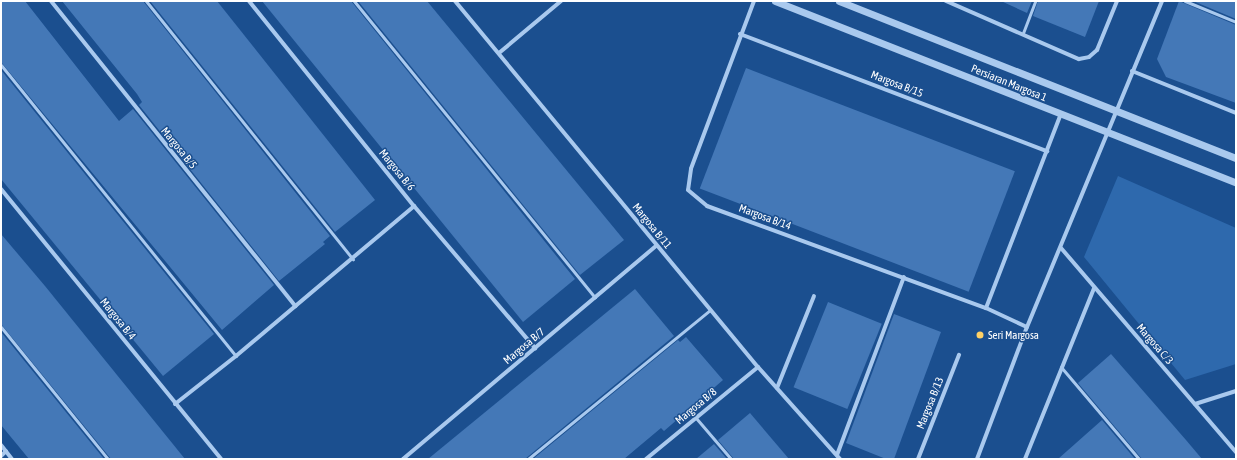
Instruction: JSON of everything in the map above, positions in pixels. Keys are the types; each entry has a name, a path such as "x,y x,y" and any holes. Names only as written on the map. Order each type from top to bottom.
{"street":[{"name":"Margosa B/5","path":"51,1 295,306"},
{"name":"Margosa B/6","path":"249,1 414,206 535,348"},
{"name":"Margosa B/11","path":"455,1 656,246 758,367 838,457"},
{"path":"499,53 562,1"},
{"name":"Margosa B/14","path":"754,1 740,34 691,169 688,190 708,206 986,308 1027,327"},
{"name":"Persiaran Margosa 1","path":"775,1 1060,116 1236,183"},
{"name":"Persiaran Margosa 1","path":"839,1 1236,158"},
{"path":"948,1 1079,59 1089,57 1097,50 1117,1"},
{"path":"977,459 1027,327 1109,134 1132,71 1162,1"},
{"name":"Margosa B/15","path":"740,34 1047,151"},
{"path":"1132,71 1236,113"},
{"path":"986,308 1060,116"},
{"name":"Margosa B/4","path":"1,189 174,404 221,459"},
{"path":"174,404 236,356 353,259 414,206"},
{"name":"Margosa B/7","path":"403,459 656,246"},
{"name":"Margosa C/3","path":"1061,248 1236,452"},
{"path":"838,457 904,277"},
{"path":"1025,459 1094,288"},
{"path":"777,388 814,296"},
{"name":"Margosa B/13","path":"918,459 959,355"},
{"name":"Margosa B/8","path":"646,459 758,367"},
{"path":"1195,404 1236,391"},
{"path":"1,445 12,459"},
{"path":"1,456 6,451"},
{"path":"1027,454 1031,459"}],"lane":[{"path":"146,1 353,259"},
{"path":"354,1 595,298"},
{"path":"1023,33 1035,1"},
{"path":"1185,1 1236,22"},
{"path":"1,65 236,356"},
{"path":"528,459 710,310"},
{"path":"1,327 108,459"},
{"path":"1061,367 1138,459"},
{"path":"696,418 731,459"}],"shaded area":[{"path":"1118,176 1236,228 1236,364 1185,380 1084,257"}],"building":[{"path":"1,1 25,1 119,121 133,109 274,285 222,330 1,62"},
{"path":"62,1 143,1 330,236 323,242 325,244 279,281 139,105 142,102 137,94"},
{"path":"150,1 217,1 375,200 335,232"},
{"path":"262,1 351,1 575,279 523,322"},
{"path":"358,1 427,1 624,240 580,275"},
{"path":"1001,1 1032,1 1027,13"},
{"path":"1038,1 1099,1 1085,37 1033,16"},
{"path":"1179,1 1236,25 1236,103 1166,77 1157,59"},
{"path":"1193,1 1236,1 1236,19"},
{"path":"746,68 1015,171 969,292 700,188"},
{"path":"1,70 214,334 163,376 1,179"},
{"path":"1,234 185,459 111,459 1,324"},
{"path":"635,289 674,336 525,459 428,459"},
{"path":"828,302 882,324 847,409 794,387"},
{"path":"894,314 941,332 894,459 886,459 846,443"},
{"path":"1,332 104,459 29,459 1,425"},
{"path":"686,337 723,380 664,431 661,428 624,459 533,459 678,340 680,342"},
{"path":"1111,354 1202,459 1142,459 1078,383"},
{"path":"750,413 789,459 734,459 718,440"},
{"path":"1102,420 1135,459 1058,459"},
{"path":"714,444 727,459 696,459"}],"place":[{"name":"Seri Margosa","path":"980,335"}]}
